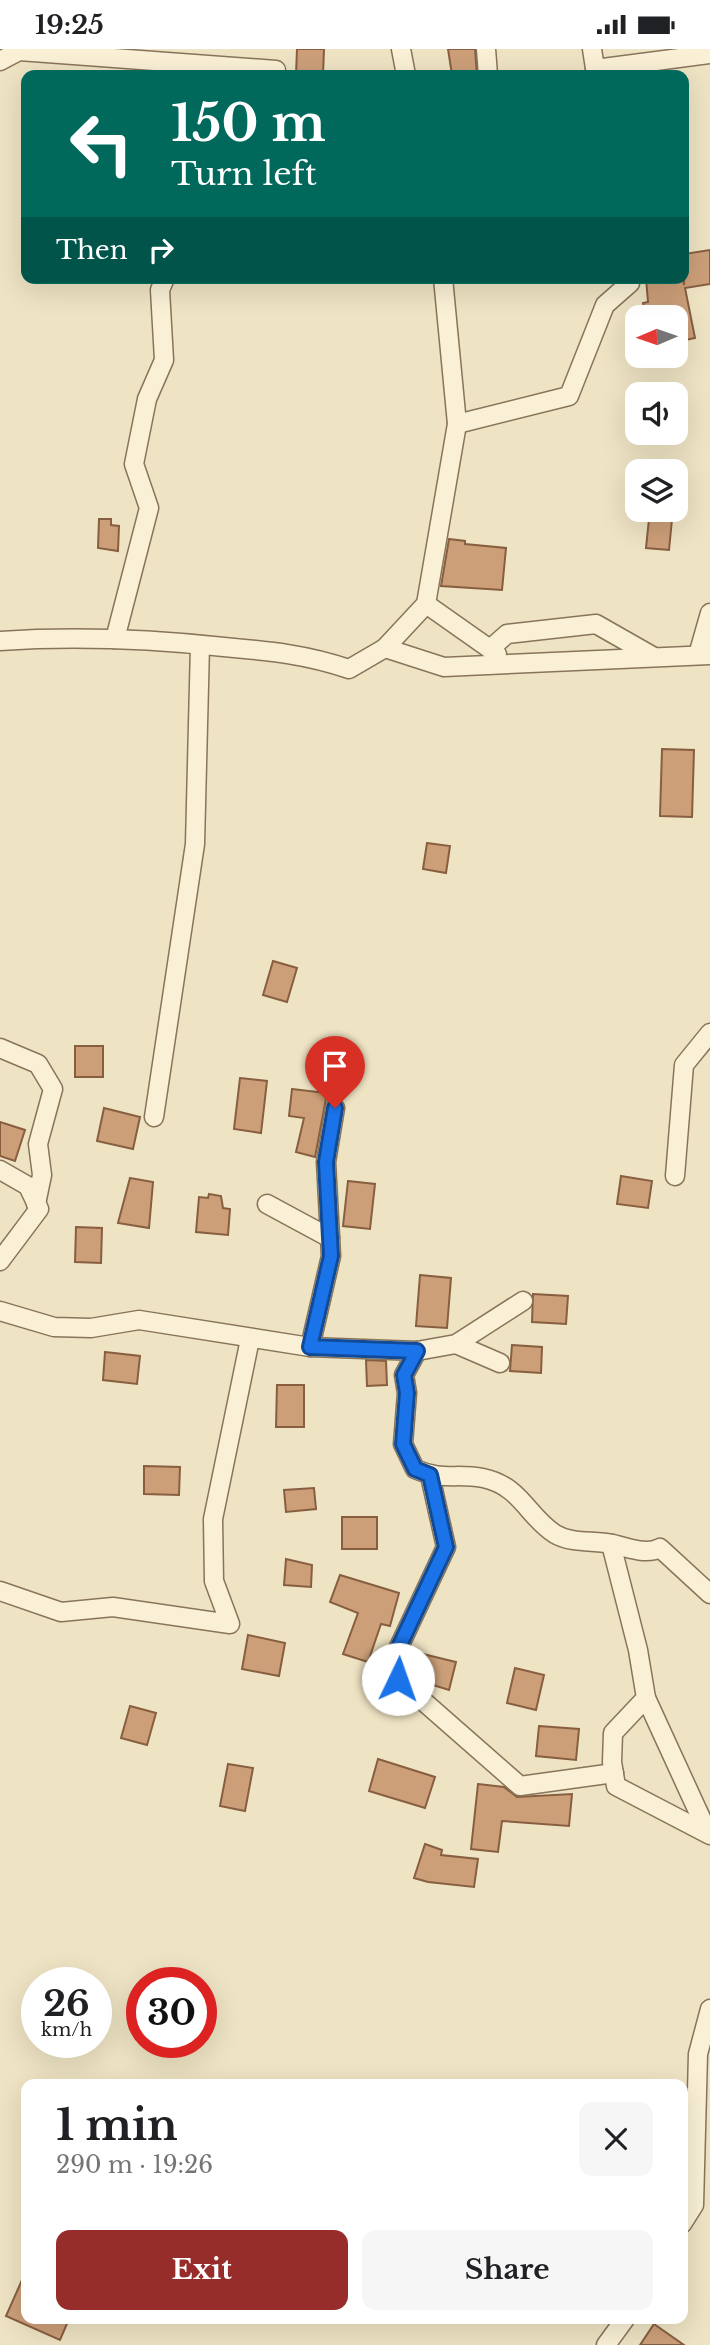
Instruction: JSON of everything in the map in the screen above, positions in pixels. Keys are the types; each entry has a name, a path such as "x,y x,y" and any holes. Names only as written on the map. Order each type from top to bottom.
{"street":[{"path":"401,49 405,70"},
{"path":"486,49 488,70"},
{"path":"592,49 596,70"},
{"path":"0,61 19,51 167,69 276,70"},
{"path":"609,70 710,54"},
{"path":"115,639 149,508 134,464 147,399 164,360 160,290 162,284"},
{"path":"0,641 56,637 200,645 309,656 349,669 384,648 426,604 457,424 444,284"},
{"path":"457,424 569,396 605,305 629,284"},
{"path":"426,604 511,664"},
{"path":"384,648 444,667 704,655 710,614"},
{"path":"490,649 507,634 596,624 655,657"},
{"path":"154,1117 195,843 200,645"},
{"path":"675,1176 684,1065 710,1033"},
{"path":"0,1048 38,1064 53,1089 38,1144 42,1175 36,1204"},
{"path":"310,1347 331,1256 326,1162 335,1108"},
{"path":"0,1170 28,1186 39,1209 0,1261"},
{"path":"267,1204 330,1238"},
{"path":"0,1311 54,1327 91,1328 139,1320 310,1347 417,1351 456,1343 523,1301"},
{"path":"0,1591 61,1612 113,1607 230,1624 214,1581 213,1519 250,1339"},
{"path":"456,1343 500,1363"},
{"path":"417,1351 404,1375 407,1393 403,1444 415,1469 430,1475 484,1479 519,1495 547,1528 568,1540 643,1550 660,1548 710,1594"},
{"path":"430,1475 446,1547 398,1649 398,1679 520,1786 614,1773"},
{"path":"611,1544 638,1650 646,1698 708,1833"},
{"path":"646,1698 613,1733 616,1786 672,1817 708,1833"},
{"path":"688,2214 694,2204 698,2055 710,2008"},
{"path":"606,2345 621,2324"}],"building":[{"path":"297,49 324,49 323,70 296,70"},
{"path":"448,49 475,49 477,70 451,70"},
{"path":"710,250 710,284 685,288 695,338 688,339 688,305 643,303 648,302 646,284 689,284 689,253"},
{"path":"99,519 111,519 111,525 119,526 118,551 98,548"},
{"path":"649,522 672,522 669,550 646,548"},
{"path":"449,539 465,541 465,544 506,548 502,590 441,586"},
{"path":"662,749 694,750 692,817 660,816"},
{"path":"427,843 450,846 446,873 423,869"},
{"path":"273,961 297,968 287,1002 263,995"},
{"path":"75,1046 103,1046 103,1077 75,1077"},
{"path":"240,1078 267,1081 261,1133 234,1129"},
{"path":"292,1089 327,1093 315,1157 296,1152 304,1118 289,1116"},
{"path":"104,1108 140,1117 133,1149 97,1141"},
{"path":"0,1122 25,1130 15,1161 0,1156"},
{"path":"621,1176 652,1181 648,1208 617,1204"},
{"path":"130,1178 153,1182 149,1228 118,1223"},
{"path":"348,1181 375,1184 370,1229 343,1226"},
{"path":"209,1194 221,1196 223,1208 230,1209 228,1235 196,1232 199,1197 208,1198"},
{"path":"76,1227 102,1228 101,1263 75,1262"},
{"path":"420,1275 451,1278 447,1328 416,1326"},
{"path":"533,1294 568,1296 566,1324 532,1322"},
{"path":"512,1345 542,1347 541,1373 510,1371"},
{"path":"105,1352 140,1356 137,1384 103,1380"},
{"path":"366,1360 386,1361 387,1385 367,1386"},
{"path":"277,1385 304,1385 304,1427 276,1427"},
{"path":"144,1466 180,1467 179,1495 144,1494"},
{"path":"314,1488 316,1509 286,1512 284,1490"},
{"path":"342,1517 377,1517 377,1549 342,1549"},
{"path":"286,1559 312,1565 311,1587 284,1585"},
{"path":"340,1575 399,1593 390,1626 381,1624 368,1662 343,1654 358,1613 330,1602"},
{"path":"248,1635 285,1643 279,1676 242,1669"},
{"path":"423,1654 456,1662 449,1690 417,1680"},
{"path":"515,1668 544,1675 536,1710 507,1703"},
{"path":"130,1706 156,1713 147,1745 121,1738"},
{"path":"539,1726 579,1729 576,1760 536,1756"},
{"path":"378,1759 435,1777 425,1808 369,1791"},
{"path":"228,1764 253,1768 245,1811 220,1806"},
{"path":"478,1784 504,1787 517,1797 572,1794 569,1826 502,1821 498,1852 471,1849"},
{"path":"425,1844 442,1850 441,1855 478,1859 474,1887 414,1878"},
{"path":"21,2282 21,2323 6,2316"},
{"path":"24,2324 67,2324 60,2340"},
{"path":"654,2324 684,2345 640,2345"}],"route":[{"path":"335,1108 326,1162 331,1256 310,1347 417,1351 404,1375 407,1393 403,1444 415,1469 430,1475 446,1547 398,1649 398,1679"}]}
